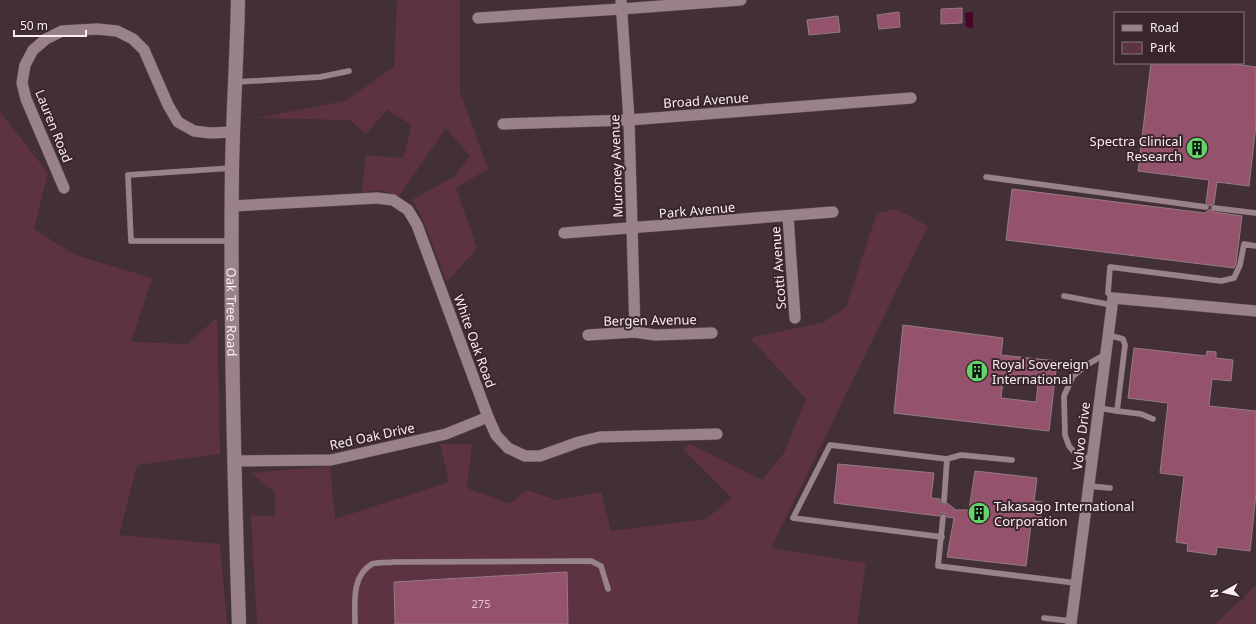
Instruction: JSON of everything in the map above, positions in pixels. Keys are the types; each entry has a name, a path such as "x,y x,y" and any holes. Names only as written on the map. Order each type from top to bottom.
{"street":[{"name":"Oak Tree Road","path":"238,0 232,168 232,241 234,461 239,624"},
{"path":"478,18 621,5 741,0"},
{"name":"Muroney Avenue","path":"621,5 629,120 635,332"},
{"name":"Lauren Road","path":"64,188 26,99 22,83 25,65 33,50 46,39 62,32 97,29 117,31 133,39 144,50 168,105 178,122 194,131 210,133 234,132"},
{"name":"Broad Avenue","path":"503,124 629,120 911,98"},
{"name":"White Oak Road","path":"232,206 377,198 393,200 408,210 418,225 488,417 496,435 508,448 525,456 540,456 579,442 600,437 717,434"},
{"name":"Park Avenue","path":"564,233 632,229 833,212"},
{"name":"Scotti Avenue","path":"788,216 795,318"},
{"path":"1113,302 1256,311"},
{"name":"Volvo Drive","path":"1071,622 1113,302"},
{"name":"Bergen Avenue","path":"588,335 635,332 656,335 712,333"},
{"name":"Red Oak Drive","path":"234,461 331,460 446,434 488,417"}],"lane":[{"path":"236,82 320,77 349,70"},
{"path":"232,168 128,175 131,241 232,241"},
{"path":"986,177 1206,207"},
{"path":"1214,208 1256,213"},
{"path":"1113,302 1108,293 1110,267 1221,281 1234,278 1240,265 1244,244 1256,246"},
{"path":"1064,296 1113,302"},
{"path":"1108,335 1123,339 1125,345 1117,411"},
{"path":"1092,460 1074,452 1069,446 1065,435 1064,396 1073,376 1088,364 1106,354"},
{"path":"1099,408 1141,414 1153,418"},
{"path":"942,537 793,518 830,445 947,459 961,455 1012,460"},
{"path":"944,501 947,459"},
{"path":"1089,486 1110,488"},
{"path":"943,516 938,566 1076,583"},
{"path":"355,624 355,592 361,573 373,564 394,562 591,561 601,566 608,589"},
{"path":"1044,618 1071,622"}],"green space":[{"path":"397,0 460,0 460,92 488,169 456,188 477,248 447,282 421,215 412,200 455,176 470,156 446,128 399,196 380,190 362,192 366,155 403,158 412,125 387,110 366,134 350,120 257,118 345,101 394,67"},
{"path":"0,112 48,173 34,229 75,255 152,278 131,342 188,344 217,317 220,454 137,465 119,535 220,544 227,624 0,624"},
{"path":"896,209 928,226 771,548 866,563 857,624 257,624 251,515 275,516 275,492 251,473 330,466 335,519 449,482 440,444 472,444 467,488 510,504 526,490 557,500 601,492 611,531 706,519 732,498 683,449 690,444 762,480 784,453 806,399 750,338 824,322 846,307 877,213"},
{"path":"1256,585 1256,624 1215,624"}],"shaded area":[{"path":"973,12 973,28 966,27 965,13"}],"building":[{"path":"962,8 962,23 941,24 941,9"},
{"path":"899,12 900,27 879,29 877,15"},
{"path":"838,16 840,32 809,35 807,20"},
{"path":"1151,64 1234,64 1256,67 1256,125 1249,186 1217,182 1214,204 1210,206 1206,203 1209,180 1138,171"},
{"path":"1012,189 1205,213 1210,209 1214,212 1242,216 1236,264 1234,268 1006,240"},
{"name":"Royal Sovereign International","path":"903,325 1003,338 1001,355 1057,361 1049,431 894,413","holes":["1003,381 1038,385 1036,402 1001,398"]},
{"path":"1134,348 1206,356 1207,351 1216,352 1216,358 1233,360 1231,381 1212,379 1209,406 1256,411 1256,494 1250,551 1217,547 1216,555 1187,551 1188,544 1176,542 1184,476 1160,473 1168,403 1128,398"},
{"name":"Takasago International Corporation","path":"838,464 934,473 931,498 940,499 942,505 947,503 956,510 969,510 975,471 1037,478 1034,501 1043,502 1039,527 1031,524 1026,566 947,557 954,518 947,517 944,513 941,513 939,516 834,503"},
{"path":"567,572 568,624 395,624 394,582"}],"place":[{"name":"Spectra Clinical Research","path":"1197,148"},
{"name":"Royal Sovereign International","path":"977,371"},
{"name":"Takasago International Corporation","path":"979,513"}]}
